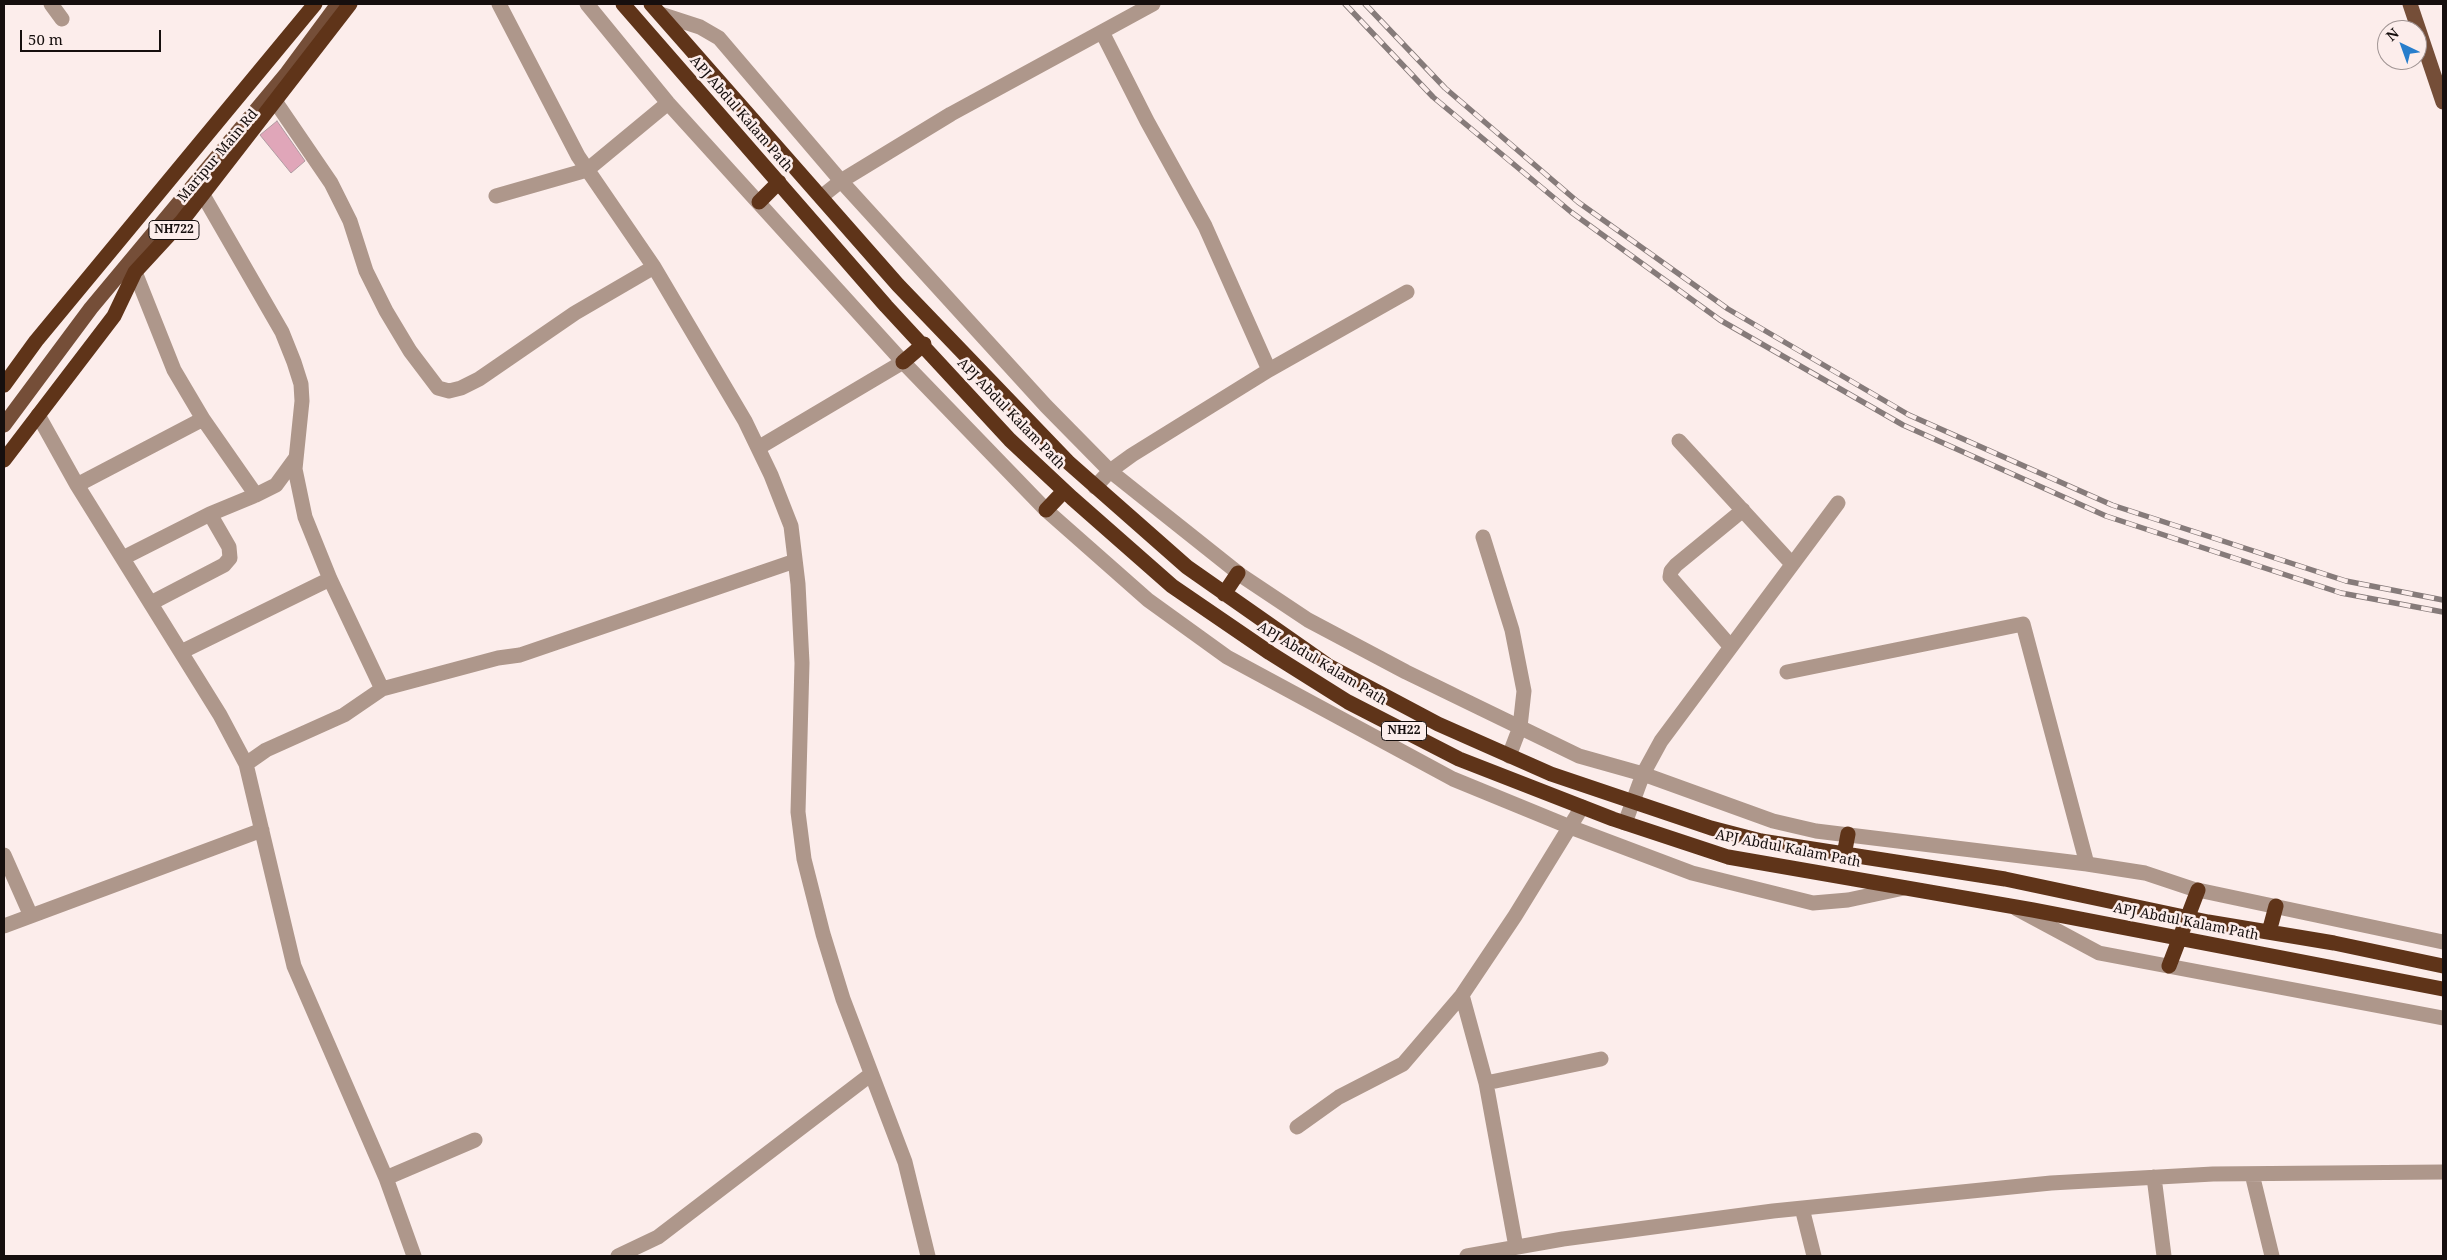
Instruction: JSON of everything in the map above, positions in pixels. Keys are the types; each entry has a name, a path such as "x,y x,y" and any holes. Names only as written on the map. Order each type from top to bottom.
{"highway":[{"name":"NH722","path":"4,385 36,342 316,4"},
{"name":"NH722","path":"4,460 114,316 135,272 203,195 350,4"},
{"name":"APJ Abdul Kalam Path","path":"623,4 886,306 924,344 1010,440 1064,491 1172,586 1270,653 1348,702 1459,759 1625,823 1728,857 2045,912 2443,989"},
{"name":"APJ Abdul Kalam Path","path":"656,9 927,316 1069,463 1143,531 1187,567 1327,665 1438,724 1551,774 1711,828 1761,841 2051,888 2188,917 2443,966"},
{"path":"759,202 779,182"},
{"path":"903,362 924,344"},
{"path":"1046,510 1064,491"},
{"path":"1224,594 1238,573"},
{"path":"1844,855 1848,834"},
{"path":"2045,912 2051,888"},
{"path":"2169,966 2198,890"},
{"path":"2269,932 2276,906"}],"main road":[{"name":"Maripur Main Rd","path":"4,425 91,308 287,73 338,4"},
{"path":"2410,4 2443,102"}],"street":[{"path":"51,4 62,19"},
{"path":"498,4 587,170 654,267 745,421 771,475 790,526 795,561 802,663 798,812 804,859 826,943 870,1075 905,1162 928,1256"},
{"name":"NH22","path":"587,4 668,103 903,362 1046,510 1148,600 1227,657 1453,780 1692,873 1812,903 1848,900 1904,888"},
{"path":"821,197 841,181 951,114 1153,4"},
{"name":"NH22","path":"656,9 700,27 719,38 841,181 1046,406 1110,471 1238,573 1308,620 1406,672 1579,756 1643,774 1772,821 1816,830 2145,873 2198,890 2443,942"},
{"path":"1102,32 1147,121 1205,226 1268,370"},
{"path":"275,101 331,183 350,221 366,271 386,311 410,351 438,388 449,391 461,388 479,379 575,313 654,267"},
{"path":"496,196 587,170 668,103"},
{"path":"203,195 282,332 294,362 301,384 302,401 295,469 304,517 330,580 382,689"},
{"path":"135,272 174,370 203,419 256,495"},
{"path":"1095,487 1110,471 1132,455 1268,370 1406,292"},
{"path":"758,448 903,362"},
{"path":"38,415 77,485 181,652 246,764 294,966 386,1178 414,1256"},
{"path":"77,485 203,419"},
{"path":"1680,441 1792,564"},
{"path":"123,558 210,514 276,485 295,459"},
{"path":"1625,823 1643,774 1661,741 1838,503"},
{"path":"1730,646 1670,578 1671,571 1676,565 1743,510"},
{"path":"151,603 224,565 230,558 229,547 210,514"},
{"path":"1483,537 1512,630 1524,691 1520,727 1509,756"},
{"path":"246,764 266,750 344,714 382,689 498,658 520,655 795,561"},
{"path":"181,652 330,580"},
{"path":"1787,672 2023,624 2087,864"},
{"path":"1297,1127 1339,1097 1403,1064 1462,995 1515,916 1582,807"},
{"path":"4,926 262,830"},
{"path":"4,855 31,916"},
{"name":"NH22","path":"2014,907 2099,953 2443,1018"},
{"path":"1462,995 1486,1084 1516,1247"},
{"path":"1486,1084 1601,1059"},
{"path":"618,1256 658,1238 870,1075"},
{"path":"386,1178 475,1140"},
{"path":"1467,1256 1563,1239 1802,1208 2051,1183 2252,1174 2443,1172"},
{"path":"2252,1174 2272,1256"},
{"path":"2154,1177 2164,1256"},
{"path":"1802,1208 1814,1256"}],"building":[{"path":"277,121 305,161 291,173 260,135"}],"railway":[{"path":"1345,4 1433,97 1571,212 1720,320 1903,425 2106,516 2341,593 2443,612"},
{"path":"1365,4 1445,88 1578,202 1728,309 1909,415 2112,505 2346,581 2443,600"}]}
